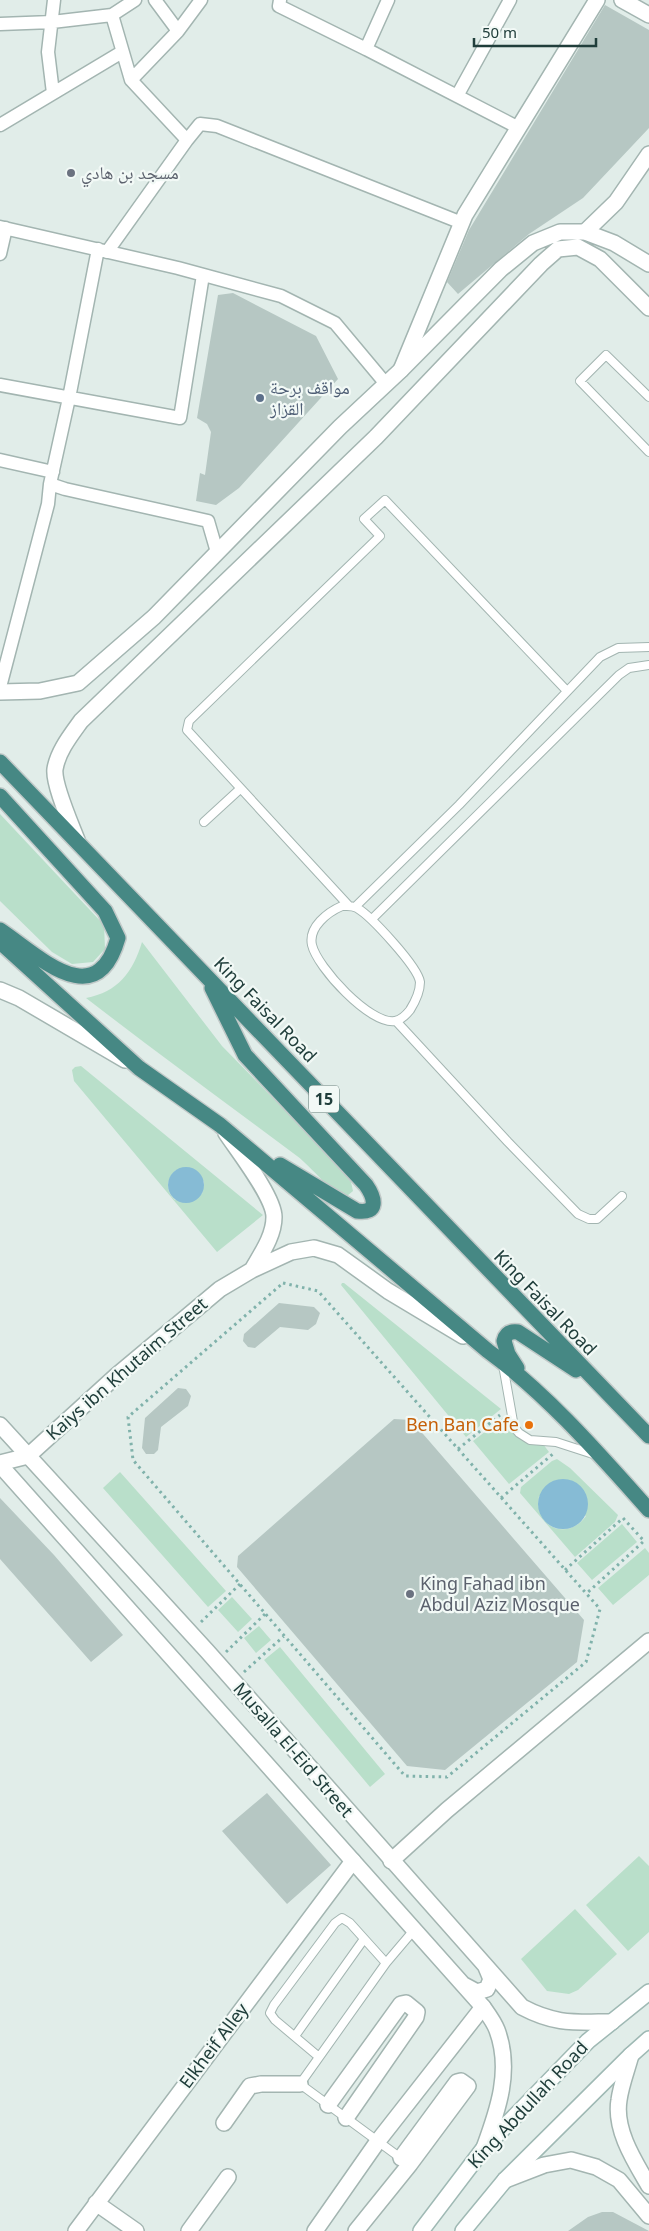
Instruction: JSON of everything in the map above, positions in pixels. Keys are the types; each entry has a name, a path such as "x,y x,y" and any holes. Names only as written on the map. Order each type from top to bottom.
{"highway":[{"name":"King Faisal Road","path":"0,762 649,1436"},
{"path":"0,796 105,911 118,938 114,954 100,972 82,978 61,972 0,930"},
{"path":"0,942 139,1068 244,1144 526,1381 601,1457 649,1510"},
{"path":"205,975 245,1055 366,1185 374,1196 374,1204 370,1210 364,1212 357,1211 244,1144"},
{"path":"526,1381 508,1354 504,1341 508,1333 512,1331 518,1332 582,1374 621,1408"}],"street":[{"path":"53,93 48,52 54,0"},
{"path":"0,24 52,22 112,15 135,0"},
{"path":"155,0 178,31"},
{"path":"131,80 178,31 201,0"},
{"path":"280,0 279,6 518,128"},
{"path":"366,49 388,0"},
{"path":"456,96 510,0"},
{"path":"401,370 462,223 597,0"},
{"path":"622,0 649,16"},
{"path":"112,15 131,80 187,140"},
{"path":"0,125 122,52"},
{"path":"0,687 48,504 51,478 103,251 200,124 217,126 462,223"},
{"path":"585,232 616,202 649,154"},
{"path":"0,254 3,227 203,275 281,296 335,323 386,384"},
{"path":"0,692 40,691 78,683 154,617 340,427 401,370 501,268 533,243 560,232 585,232 614,243 649,264"},
{"path":"77,840 60,795 55,770 64,744 81,721 376,437 487,318 541,264 558,249 578,247 600,259 649,308"},
{"path":"0,385 180,418 203,275"},
{"path":"0,460 51,478 66,489 208,521 217,552"},
{"path":"0,990 19,998 139,1068"},
{"path":"220,1125 270,1200 274,1216 272,1231 252,1270"},
{"name":"Kaiys ibn Khutaim Street","path":"0,1464 28,1456 116,1376 220,1289 252,1270 291,1252 314,1248 338,1255 388,1291 488,1351"},
{"name":"Musalla El-Eid Street","path":"0,1424 216,1661 522,2007 542,2018 567,2022 612,2022"},
{"name":"Musalla El-Eid Street","path":"0,1464 483,2007 497,2028 502,2049 503,2075 500,2104 484,2148"},
{"path":"391,1861 447,1810 649,1641"},
{"name":"Elkheif Alley","path":"76,2231 353,1861"},
{"path":"461,1983 472,1991 483,1992 487,1989 491,1979 485,1966"},
{"name":"King Abdullah Road","path":"421,2231 484,2148 588,2041 649,1992"},
{"path":"328,2105 401,2004 406,2004 417,2012 416,2017 346,2118"},
{"path":"315,2231 378,2141 483,2007"},
{"name":"King Abdullah Road","path":"463,2231 505,2180 631,2055 649,2040"},
{"path":"631,2055 618,2101 620,2122 627,2145 649,2186"},
{"path":"356,2231 406,2161 457,2082 461,2081 468,2086 406,2161"},
{"path":"224,2122 250,2086 261,2084 300,2084"},
{"path":"505,2180 544,2165 571,2160 596,2167 619,2180 649,2216"},
{"path":"190,2231 228,2177"},
{"path":"96,2203 136,2231"}],"lane":[{"path":"649,397 606,355 580,381 649,452"},
{"path":"567,691 385,500 364,520 380,536 189,721 187,730 240,789 352,906 372,919 414,968 420,981 414,1004 406,1016 396,1021 381,1019 370,1014 338,983 317,959 311,943 314,930 325,916 333,910 352,906 459,805 600,657 618,648 649,647"},
{"path":"372,919 619,675 628,668 649,665"},
{"path":"204,822 240,789"},
{"path":"396,1021 508,1142 578,1214 588,1219 597,1219 622,1196"},
{"path":"502,1361 514,1427 519,1434 530,1440 564,1444 601,1457"},
{"path":"319,2057 274,2020 270,2013 274,2005 335,1923 342,1918 386,1963"},
{"path":"406,2161 300,2084 386,1963 414,1930"},
{"path":"295,2036 364,1939"}],"path":[{"path":"283,1283 318,1291 501,1498 600,1609 586,1662 447,1777 405,1776 133,1460 128,1417 283,1283"},
{"path":"458,1449 511,1407"},
{"path":"501,1498 564,1444"},
{"path":"565,1570 623,1518 644,1541 586,1594"},
{"path":"189,1633 240,1584"},
{"path":"216,1661 265,1614"},
{"path":"233,1681 284,1636"}],"green space":[{"path":"0,814 104,925 105,949 93,962 72,964 52,952 0,901"},
{"path":"142,942 222,1046 311,1137 351,1182 353,1191 347,1196 333,1189 297,1156 86,998 107,991 123,979 134,963"},
{"path":"81,1066 263,1215 217,1252 74,1081 72,1070 75,1067","holes":["176,1170 198,1172 204,1182 202,1194 175,1200 168,1189 170,1177"]},
{"path":"342,1283 501,1409 466,1437 341,1285"},
{"path":"507,1415 512,1428 519,1437 529,1442 543,1444 549,1452 509,1484 473,1441"},
{"path":"557,1459 570,1468 618,1515 615,1522 575,1557 520,1493 521,1487","holes":["539,1496 586,1516 578,1524 570,1528 561,1529 554,1527 547,1523 542,1516 539,1507"]},
{"path":"120,1472 226,1591 208,1607 103,1488"},
{"path":"622,1524 637,1542 592,1580 577,1563"},
{"path":"645,1548 649,1553 649,1575 613,1605 598,1588"},
{"path":"232,1597 252,1619 238,1632 218,1610"},
{"path":"259,1626 271,1640 256,1653 244,1638"},
{"path":"280,1647 385,1774 370,1787 264,1660"},
{"path":"639,1856 649,1866 649,1932 628,1951 586,1905"},
{"path":"575,1909 617,1954 578,1990 569,1994 547,1991 521,1959"}],"water":[{"path":"186,1167 193,1168 199,1172 203,1178 203,1192 199,1198 193,1202 186,1203 179,1202 173,1198 169,1192 168,1185 169,1178 173,1172 179,1168"},
{"path":"558,1479 568,1479 581,1486 588,1499 588,1509 581,1522 568,1529 558,1529 549,1525 542,1518 538,1509 538,1499 542,1490 549,1483"}],"building":[{"path":"605,5 649,30 649,128 583,198 529,234 458,294 447,282 469,230"},
{"name":"مواقف برحة القزاز","path":"233,293 316,336 338,379 239,488 216,505 196,501 200,473 205,475 211,432 207,424 197,418 218,295"},
{"path":"279,1303 314,1307 320,1313 316,1324 308,1330 280,1327 255,1348 248,1347 243,1341 244,1334"},
{"path":"178,1388 186,1389 191,1396 188,1406 161,1427 158,1450 154,1454 146,1454 142,1448 145,1418"},
{"name":"King Fahad ibn Abdul Aziz Mosque","path":"394,1419 411,1420 584,1620 577,1662 445,1770 407,1766 237,1567 238,1556"},
{"path":"0,1498 54,1555 123,1635 91,1662 0,1559"},
{"path":"267,1793 331,1865 287,1904 222,1831"},
{"path":"602,2212 613,2212 649,2231 568,2231 588,2217"}],"place":[{"name":"مسجد بن هادي","path":"71,173"},
{"name":"مواقف برحة القزاز","path":"260,398"},
{"name":"Ben Ban Cafe","path":"529,1425"},
{"name":"King Fahad ibn Abdul Aziz Mosque","path":"410,1594"}]}
